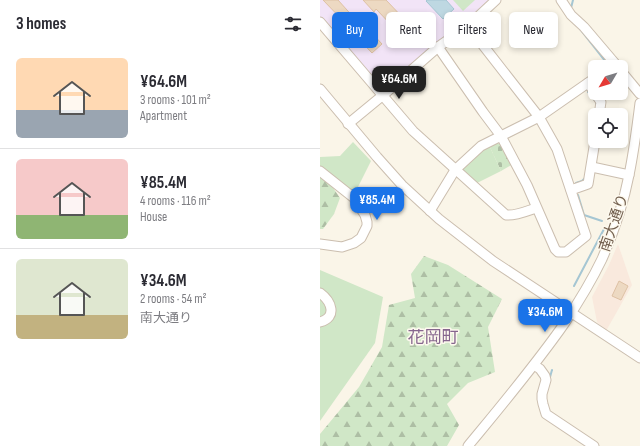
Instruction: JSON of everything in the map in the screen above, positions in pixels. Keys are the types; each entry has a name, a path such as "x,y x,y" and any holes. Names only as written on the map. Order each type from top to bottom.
{"street":[{"path":"483,12 496,0"},
{"path":"561,0 571,15 584,27 609,60"},
{"path":"321,26 413,131 506,214 516,214 536,208"},
{"path":"348,124 444,43"},
{"path":"438,47 501,136 527,185 555,249 558,252 566,252 586,236 557,149 539,117 485,48"},
{"path":"628,79 640,94"},
{"path":"430,210 456,170 481,146 539,117 588,82"},
{"path":"320,89 377,158 402,185 456,233 493,261 640,358"},
{"name":"南大通り","path":"468,446 534,365 588,288 602,258 619,211 629,176 640,103"},
{"path":"571,190 588,184 594,148"},
{"path":"592,167 629,176"},
{"path":"320,171 354,198 365,215 367,222 361,238 354,243 342,247 320,244"},
{"path":"320,293 329,303 331,308 328,318 320,322"},
{"path":"534,365 540,369 546,380 542,394 542,404 546,414 594,446"}],"shaded area":[{"path":"320,0 489,0 475,12 444,12 444,39 436,46 436,12 386,12 386,48 434,48 383,92 346,48 378,48 378,12 332,12 332,32 320,18"},
{"path":"618,244 632,285 606,331 597,322 592,297"}],"green space":[{"path":"453,0 475,0 463,11"},
{"path":"353,142 371,161 354,195 320,166 320,157 340,156"},
{"path":"494,143 502,144 513,164 501,171 489,145"},
{"path":"489,145 501,171 475,184 462,172 462,168"},
{"path":"320,169 340,198 334,214 323,229 320,229"},
{"path":"424,256 448,265 502,299 488,327 495,372 468,383 447,404 459,425 447,446 320,446 320,434 359,387 382,347 389,305 415,298 411,274"},
{"path":"320,270 383,297 375,343 320,421"}],"water":[{"path":"446,0 454,9 451,12 444,12 443,19 426,1"}],"building":[{"path":"323,0 338,0 349,12 335,12"},
{"path":"363,0 386,0 397,12 386,12 386,20 376,9 374,12"},
{"path":"378,40 382,44 378,48"},
{"path":"367,48 378,48 372,53"},
{"path":"619,281 628,286 621,300 612,296"}],"waterway":[{"path":"571,8 573,0"},
{"path":"580,29 604,60"},
{"path":"594,100 596,106"},
{"path":"576,183 585,178"},
{"path":"578,195 584,215 602,221"},
{"path":"574,286 604,229"},
{"path":"550,377 552,370"}],"district":[{"name":"花岡町","path":"433,338"}]}
